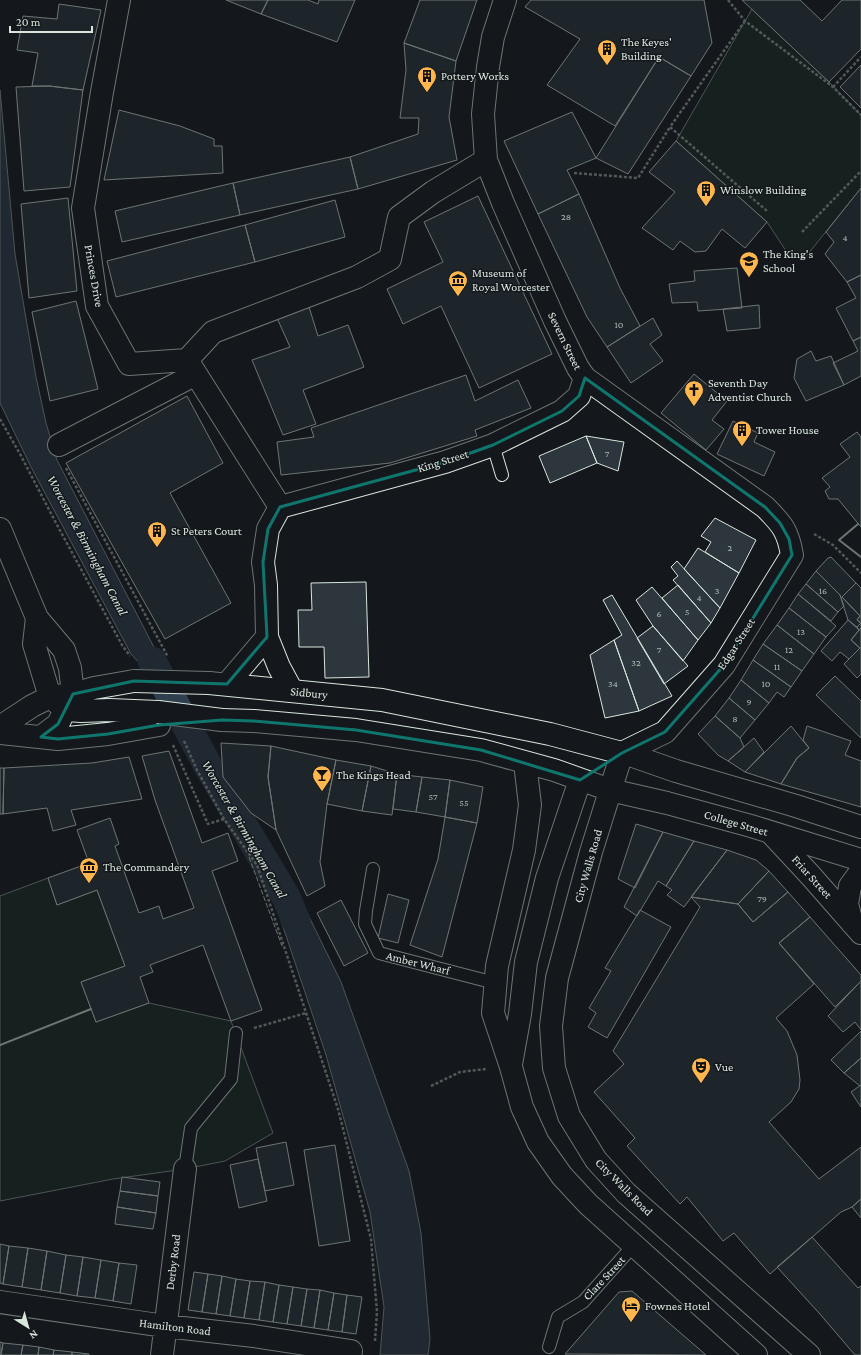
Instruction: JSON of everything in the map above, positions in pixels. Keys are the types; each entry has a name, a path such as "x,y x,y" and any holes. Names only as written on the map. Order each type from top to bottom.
{"main road":[{"name":"Princes Drive","path":"119,0 100,100 83,208 97,306 129,364 192,367"},
{"name":"Severn Street","path":"506,0 493,37 488,67 483,114 486,160 503,203 555,321 578,368 584,378 765,507"},
{"path":"59,445 192,367 213,332 357,276 390,259 399,217 433,192 486,160"},
{"path":"192,367 280,507 268,528 263,562 266,585 267,637 279,667 292,691"},
{"name":"King Street","path":"280,507 445,462 493,445 562,411 579,396 584,378"},
{"name":"Edgar Street","path":"580,780 622,753 665,732 724,665 792,555 790,539 780,523 765,507"},
{"path":"2,539 37,618 64,650 70,668 58,724 41,737"},
{"path":"37,618 34,644 63,700 81,712 113,710 159,719 254,721 356,730 481,750 554,770 610,790"},
{"path":"218,684 267,637"},
{"name":"Sidbury","path":"0,727 32,706 63,700 94,688 134,681 181,682 218,684 382,700 550,734 622,753"},
{"path":"0,733 58,739 108,734 159,719"},
{"path":"622,753 676,771 796,806 861,827"},
{"name":"City Walls Road","path":"622,753 591,852 557,978 551,1026 554,1068 568,1116 596,1160 626,1193 809,1355"},
{"path":"525,763 530,806 524,850 497,966 493,1013 511,1067 522,1107 538,1142 562,1176 588,1204 756,1355"},
{"path":"511,1067 520,1014 526,962 547,878 580,780"},
{"name":"College Street","path":"610,790 667,803 861,860"},
{"name":"Friar Street","path":"771,833 856,928"},
{"name":"Friar Street","path":"856,928 848,904 850,886 861,871"},
{"name":"Derby Road","path":"162,1355 185,1169"},
{"name":"Hamilton Road","path":"0,1302 166,1326 254,1336 351,1351"}],"lane":[{"path":"493,445 502,475"},
{"name":"Amber Wharf","path":"373,869 365,924 379,953 496,983"},
{"path":"185,1169 191,1128 231,1079 236,1033"},
{"name":"Clare Street","path":"549,1347 558,1317 583,1302 633,1246"}],"path":[{"path":"728,0 745,21 833,87 861,115"},
{"path":"574,173 638,178 670,127 745,21"},
{"path":"833,87 861,57"},
{"path":"670,127 768,211"},
{"path":"802,232 861,171"},
{"path":"0,418 56,524 130,657"},
{"path":"59,445 64,466 181,682"},
{"path":"810,531 833,545 861,573"},
{"path":"159,719 183,766 208,824 224,819"},
{"path":"181,735 197,770 224,819 257,865 338,1109 371,1239 377,1312 375,1348"},
{"path":"236,1033 306,1013"},
{"path":"431,1086 460,1072 511,1067"}],"highlighted area":[{"path":"585,378 765,507 780,523 789,539 792,555 724,665 665,732 622,753 580,780 481,750 356,730 254,721 222,720 159,725 108,734 58,739 41,737 58,724 73,694 134,681 227,684 267,637 263,562 268,529 280,507 445,462 493,445 562,411 579,396"}],"green space":[{"path":"752,9 829,82 861,115 861,188 804,259 788,254 767,222 676,141"},
{"path":"48,878 57,905 97,890 125,966 81,982 96,1022 149,1003 231,1021 273,1133 225,1161 185,1169 113,1179 0,1201 0,896"}],"water":[{"path":"0,90 15,254 36,377 46,423 57,460 158,655 172,698 131,654 31,467 0,403"},
{"path":"292,882 341,982 409,1171 421,1233 430,1339 428,1355 380,1355 384,1307 370,1212 326,1055 270,888"}],"building":[{"path":"226,0 268,0 261,14"},
{"path":"268,0 308,0 318,4 319,0 355,0 337,42 261,14"},
{"name":"Pottery Works","path":"420,0 477,0 456,61 404,43"},
{"name":"The Keyes' Building","path":"531,0 704,0 712,43 691,76 659,57 615,126 547,85 580,39 525,7"},
{"path":"742,0 800,0 822,21 842,0 861,0 861,49 829,82"},
{"path":"59,4 101,10 83,90 49,86 32,86 38,53 17,50 23,16 57,19"},
{"name":"Pottery Works","path":"404,43 456,61 449,117 457,160 358,189 350,157 418,134 419,118 400,118 406,70"},
{"path":"659,57 691,76 628,174 596,158"},
{"path":"861,65 861,108 840,87"},
{"path":"49,86 83,90 70,187 24,191 16,87"},
{"path":"119,110 180,126 214,139 214,146 222,146 223,173 104,180"},
{"path":"572,112 596,158 567,170 579,194 538,214 504,141"},
{"name":"Winslow Building","path":"676,141 767,222 745,248 722,229 706,251 695,252 680,241 673,250 642,228 675,192 649,172"},
{"path":"350,157 358,189 240,215 233,183"},
{"path":"233,183 240,215 122,242 115,211"},
{"path":"861,188 861,275 847,282 825,254 834,242 826,232"},
{"path":"579,194 620,288 640,326 607,347 587,317 538,214"},
{"name":"Museum of Royal Worcester","path":"478,196 552,354 479,388 441,306 403,324 387,289 443,262 424,222"},
{"path":"68,198 77,291 29,298 21,204"},
{"path":"335,200 345,237 255,262 245,225"},
{"path":"245,225 255,262 116,297 107,261"},
{"path":"737,268 742,308 698,311 697,302 672,303 669,284 695,281 694,271"},
{"path":"861,275 861,337 853,341 836,308 856,298 847,282"},
{"path":"76,301 98,389 50,401 32,312"},
{"path":"759,305 760,328 727,331 723,309"},
{"path":"309,307 318,336 348,325 364,367 303,390 316,424 283,435 252,360 290,347 277,318"},
{"path":"653,318 662,335 650,344 663,361 631,383 607,347"},
{"path":"861,337 861,376 844,385 833,363 858,351 853,341"},
{"path":"811,351 816,361 831,356 844,385 806,401 794,378 797,359"},
{"name":"Seventh Day Adventist Church","path":"694,374 727,401 712,420 724,429 706,450 661,413"},
{"path":"466,375 475,401 518,380 531,408 475,430 477,436 390,463 281,475 277,442 314,437 311,428"},
{"name":"St Peters Court","path":"187,396 223,463 170,493 231,603 165,639 66,463"},
{"name":"Tower House","path":"733,421 758,433 754,442 775,452 764,476 717,454"},
{"path":"857,432 861,437 861,527 838,499 829,499 825,491 830,487 822,478 850,457 840,444"},
{"path":"586,436 624,442 618,471 597,463"},
{"path":"586,436 597,463 550,483 539,456"},
{"path":"715,518 756,540 739,573 705,552 711,542 701,536"},
{"path":"698,548 739,573 720,608 684,569"},
{"path":"831,557 856,583 842,597 860,616 857,620 861,623 857,627 848,620 840,595 816,571 828,558"},
{"path":"677,561 720,608 711,623 673,580 678,576 671,567"},
{"path":"816,571 840,595 844,606 838,612 806,584"},
{"path":"366,582 369,677 325,678 324,647 299,647 298,610 312,610 311,583"},
{"path":"856,583 861,588 861,623 857,620 860,616 842,597"},
{"path":"806,584 838,612 831,621 798,594"},
{"path":"678,585 711,623 698,640 662,598"},
{"path":"652,587 698,640 683,661 653,626 636,600"},
{"path":"798,594 836,626 826,637 789,608"},
{"path":"612,595 672,696 639,711 614,640 622,635 603,600"},
{"path":"789,608 826,637 814,654 777,625"},
{"path":"848,620 859,630 851,640 860,648 849,659 840,652 832,661 821,651"},
{"path":"861,623 861,628 859,630 857,627"},
{"path":"777,625 814,654 802,671 763,644"},
{"path":"653,626 688,666 664,684 637,638"},
{"path":"861,628 861,674 857,678 844,664 860,648 851,640"},
{"path":"614,640 639,711 605,718 590,655"},
{"path":"763,644 802,671 791,687 753,660"},
{"path":"753,660 791,687 784,697 777,692 769,703 741,680"},
{"path":"835,676 861,701 861,738 816,695"},
{"path":"741,680 769,703 755,720 729,698"},
{"path":"729,698 755,720 740,738 715,716"},
{"path":"715,716 740,738 744,747 728,761 718,755 698,734"},
{"path":"791,726 809,748 797,758 781,784 745,772"},
{"path":"807,726 851,741 845,755 861,761 861,807 781,784 797,758 809,748 803,740"},
{"path":"754,738 764,752 745,772 728,761"},
{"path":"221,743 271,746 268,777 276,830 251,813 223,777"},
{"path":"271,746 336,760 327,804 320,862 325,886 307,896 276,830 268,777"},
{"name":"The Commandery","path":"169,751 202,843 228,833 238,861 212,871 262,1010 231,1021 203,945 150,965 153,972 140,977 149,1003 96,1022 81,982 125,966 97,890 57,905 48,878 89,863 77,830 110,818 119,844 115,846 139,913 159,906 163,919 194,908 155,800 142,756"},
{"path":"129,757 142,799 71,810 76,825 53,831 47,808 3,814 4,768 92,763"},
{"path":"336,760 371,766 362,811 327,804"},
{"path":"371,766 397,774 392,815 362,811"},
{"path":"0,768 4,768 3,814 0,814"},
{"path":"397,774 422,777 416,812 393,809"},
{"path":"422,777 450,780 445,817 416,812"},
{"path":"450,780 483,787 477,823 445,817"},
{"path":"445,817 477,823 442,957 410,945 438,859"},
{"path":"636,824 663,832 635,888 618,879"},
{"path":"663,832 694,841 666,886 658,881 637,916 624,907"},
{"path":"694,841 727,850 684,907 667,895 672,890 666,886"},
{"path":"727,850 756,860 769,871 738,904 691,897"},
{"path":"769,871 788,892 753,922 738,904"},
{"name":"Vue","path":"788,892 810,917 779,943 814,984 776,1018 787,1031 797,1055 800,1080 799,1089 791,1102 769,1122 819,1179 861,1147 861,1199 852,1207 841,1212 770,1274 734,1233 723,1241 687,1197 680,1204 627,1146 635,1138 594,1092 624,1064 613,1051 700,907 691,897 738,904 753,922"},
{"path":"388,894 409,900 398,943 378,938"},
{"path":"341,900 368,953 344,966 317,913"},
{"path":"640,910 671,927 607,1038 588,1027 596,1013 589,1008 611,971 605,968"},
{"path":"810,917 861,975 861,981 835,1007 779,943"},
{"path":"861,981 861,1030 855,1022 843,1032 828,1016"},
{"path":"861,1031 861,1058 844,1073 831,1060"},
{"path":"861,1058 861,1085 860,1086 844,1073"},
{"path":"861,1085 861,1107 851,1092"},
{"path":"286,1142 294,1185 265,1191 256,1148"},
{"path":"335,1145 350,1241 319,1246 304,1150"},
{"path":"258,1159 267,1201 239,1208 230,1165"},
{"path":"122,1177 160,1182 158,1196 120,1191"},
{"path":"120,1191 158,1196 156,1213 117,1207"},
{"path":"861,1199 861,1218 852,1207"},
{"path":"117,1207 156,1213 153,1229 115,1224"},
{"path":"812,1237 858,1288 861,1286 861,1355 855,1355 777,1267"},
{"path":"0,1244 9,1246 3,1284 0,1283"},
{"path":"9,1246 28,1248 22,1287 3,1284"},
{"path":"28,1248 47,1251 41,1290 22,1287"},
{"path":"47,1251 66,1255 60,1293 41,1290"},
{"path":"66,1255 83,1257 77,1296 60,1293"},
{"path":"83,1257 101,1260 95,1298 77,1296"},
{"path":"101,1260 119,1263 113,1301 95,1298"},
{"path":"119,1263 137,1265 131,1304 113,1301"},
{"path":"194,1272 208,1274 202,1312 188,1310"},
{"path":"208,1274 222,1276 216,1314 202,1312"},
{"path":"222,1276 236,1279 230,1316 216,1314"},
{"path":"236,1279 250,1281 244,1318 230,1316"},
{"path":"250,1281 265,1282 259,1320 244,1318"},
{"path":"265,1282 279,1285 273,1322 259,1320"},
{"path":"279,1285 293,1287 287,1324 273,1322"},
{"path":"293,1287 307,1289 301,1326 287,1324"},
{"path":"307,1289 320,1290 314,1328 301,1326"},
{"path":"320,1290 334,1293 328,1330 314,1328"},
{"name":"Fownes Hotel","path":"632,1291 706,1355 565,1354 619,1292"},
{"path":"334,1293 347,1295 342,1332 328,1330"},
{"path":"347,1295 362,1297 356,1334 342,1332"},
{"path":"0,1342 3,1343 1,1355 0,1355"},
{"path":"3,1343 23,1345 21,1355 1,1355"},
{"path":"23,1345 39,1347 38,1355 21,1355"},
{"path":"39,1347 54,1350 53,1355 38,1355"},
{"path":"54,1350 72,1352 72,1355 53,1355"},
{"path":"72,1352 89,1354 89,1355 72,1355"}],"waterway":[{"name":"Worcester & Birmingham Canal","path":"152,661 208,766 286,897 296,921"}],"fence":[{"path":"249,857 282,946"}],"wall":[{"path":"858,524 839,540 861,557"},
{"path":"0,1045 91,1009"}],"place":[{"name":"The Keyes' Building","path":"607,66"},
{"name":"Pottery Works","path":"427,93"},
{"name":"Winslow Building","path":"706,207"},
{"name":"The King's School","path":"749,278"},
{"name":"Museum of Royal Worcester","path":"458,297"},
{"name":"Seventh Day Adventist Church","path":"694,407"},
{"name":"Tower House","path":"742,447"},
{"name":"St Peters Court","path":"157,548"},
{"name":"The Kings Head","path":"322,792"},
{"name":"The Commandery","path":"89,884"},
{"name":"Vue","path":"701,1084"},
{"name":"Fownes Hotel","path":"631,1323"}]}
